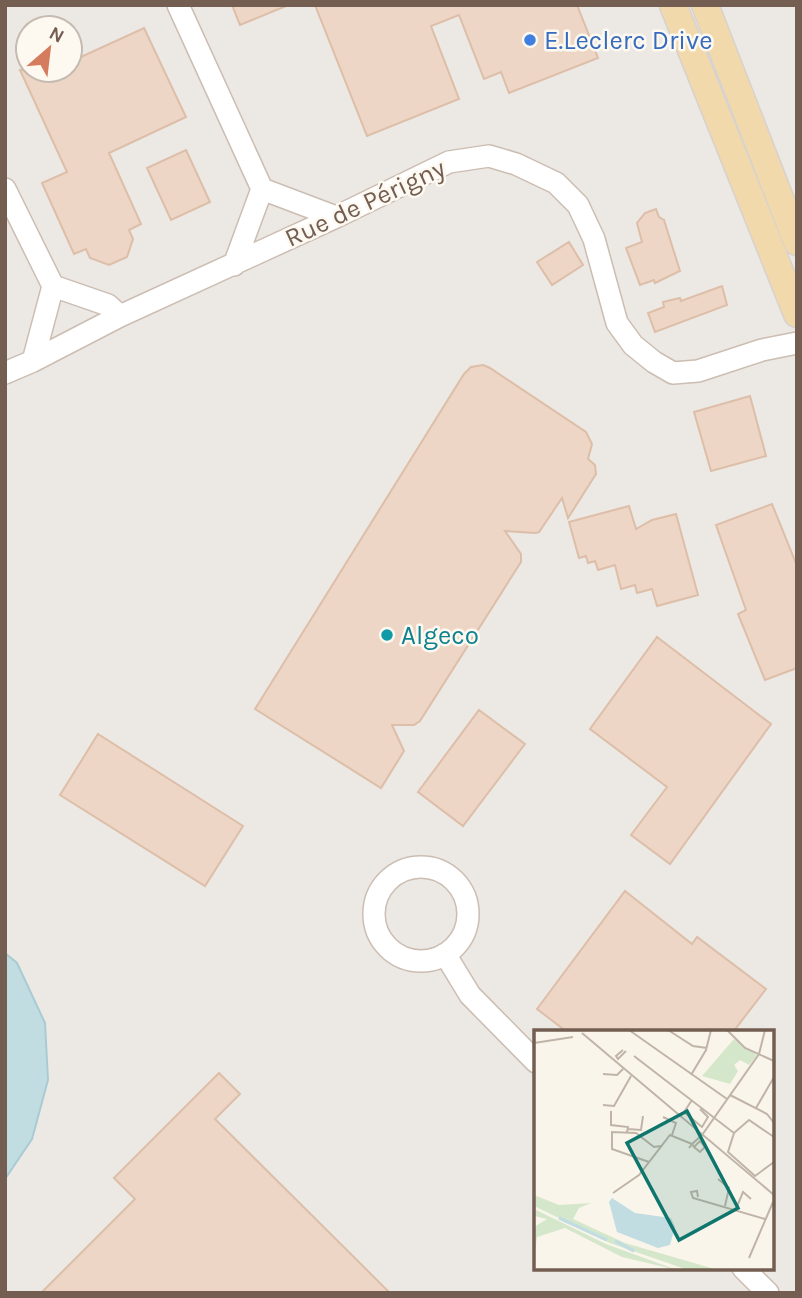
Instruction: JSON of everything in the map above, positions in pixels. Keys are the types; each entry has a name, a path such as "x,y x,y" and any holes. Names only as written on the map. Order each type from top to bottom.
{"main road":[{"path":"673,5 797,314"},
{"path":"705,5 797,242"}],"street":[{"path":"178,5 262,189 336,218"},
{"name":"Rue de Périgny","path":"5,373 120,316 336,218 449,162 489,156 516,164 556,183 578,205 594,239 617,323 633,345 654,362 673,373 698,371 762,350 797,343"},
{"path":"5,189 53,286 33,361"},
{"path":"234,265 262,189"},
{"path":"53,286 108,305 120,316"},
{"path":"415,867 434,869 451,878 463,894 467,904 466,927 454,947 445,954 427,960 407,958 390,949 378,934 374,905 382,887 396,873 415,867"},
{"path":"445,954 470,995 534,1060"},
{"path":"745,1270 768,1293"}],"shaded area":[{"path":"5,5 797,5 797,1293 5,1293"}],"water":[{"path":"5,953 17,963 45,1023 48,1080 32,1139 5,1179"}],"building":[{"path":"232,5 286,5 286,6 240,25"},
{"path":"315,5 577,5 598,58 509,93 501,72 484,79 459,15 431,26 459,99 367,136"},
{"path":"144,28 186,117 109,153 141,224 129,230 133,239 127,257 109,265 90,258 86,249 74,254 42,183 67,172 26,84 84,84 84,56"},
{"path":"186,150 210,202 171,220 147,168"},
{"path":"656,209 659,217 664,220 680,271 655,283 654,280 640,285 626,248 642,242 637,223 645,213"},
{"path":"569,242 583,265 552,285 537,262"},
{"path":"722,286 727,305 655,332 648,313 664,307 663,302 680,298 681,301"},
{"name":"Algeco","path":"483,365 586,432 592,444 588,459 595,465 596,474 568,518 562,498 539,532 505,531 521,554 521,562 420,721 414,725 392,725 404,751 381,788 255,709 464,374 471,367"},
{"path":"750,396 766,456 711,471 694,412"},
{"path":"772,504 797,566 797,668 765,680 738,614 746,610 716,525"},
{"path":"629,506 636,529 652,520 676,514 698,595 657,606 652,589 637,593 635,585 621,589 615,565 598,570 595,561 588,563 586,556 579,558 569,522"},
{"path":"657,637 771,724 670,864 631,835 667,787 590,729"},
{"path":"479,710 525,744 463,826 418,792"},
{"path":"98,734 243,826 205,886 60,795"},
{"path":"625,891 692,944 697,937 766,989 735,1030 564,1030 537,1009"},
{"path":"219,1073 240,1094 215,1119 390,1293 41,1293 135,1199 114,1178"}],"place":[{"name":"E.Leclerc Drive","path":"530,40"},
{"name":"Algeco","path":"387,635"}]}
